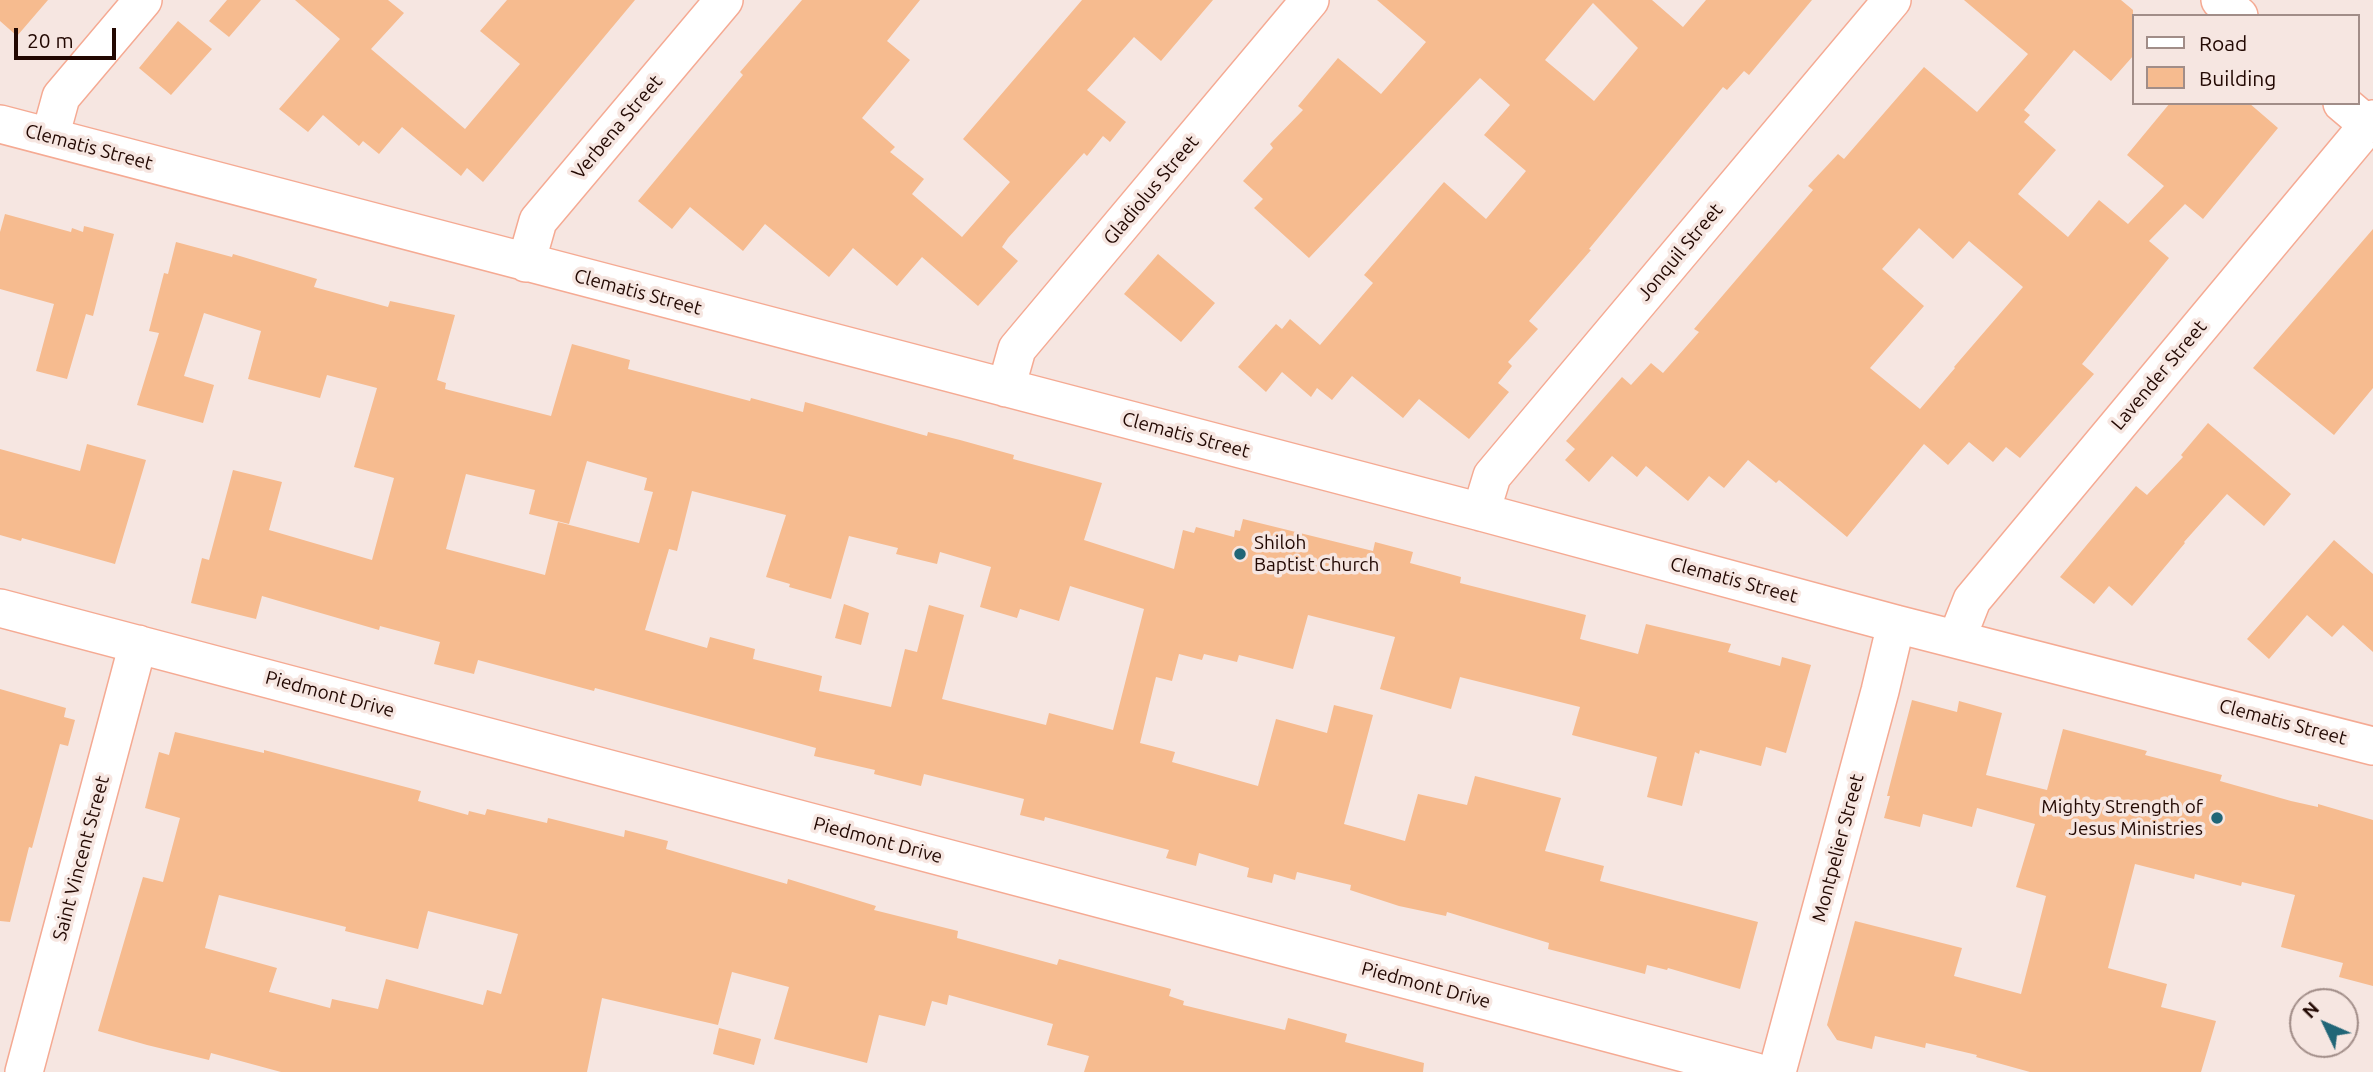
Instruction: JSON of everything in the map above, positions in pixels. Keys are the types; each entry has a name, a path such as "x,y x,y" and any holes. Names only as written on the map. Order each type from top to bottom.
{"street":[{"path":"50,137 61,97 143,0"},
{"name":"Verbena Street","path":"526,263 538,221 724,0"},
{"name":"Gladiolus Street","path":"1006,388 1017,349 1310,0"},
{"name":"Jonquil Street","path":"1481,512 1492,476 1892,0"},
{"path":"2220,0 2237,14"},
{"name":"Lavender Street","path":"1958,638 1972,600 2361,116"},
{"name":"Clematis Street","path":"0,124 1481,512 1896,624 2373,746"},
{"name":"Piedmont Drive","path":"0,608 1756,1072"},
{"name":"Montpelier Street","path":"1777,1072 1896,624"},
{"name":"Saint Vincent Street","path":"24,1072 138,644"}],"building":[{"path":"0,0 48,0 17,36 0,21"},
{"path":"227,0 261,0 229,37 209,21"},
{"path":"295,0 388,0 404,13 371,49 465,129 520,64 480,31 507,0 635,0 483,182 467,168 461,176 402,127 379,154 363,141 359,146 323,115 308,132 279,109 340,39"},
{"path":"802,0 920,0 887,41 910,60 862,118 895,147 890,152 924,179 912,194 962,237 1010,182 963,139 1082,0 1213,0 1161,61 1134,37 1087,90 1126,122 1110,142 1103,136 1087,156 1084,153 1008,238 1002,247 1018,261 978,306 922,257 897,286 853,248 829,277 765,224 743,251 690,207 672,229 638,201 743,75 740,72"},
{"path":"1377,0 1652,0 1683,27 1706,0 1812,0 1749,75 1744,71 1727,90 1723,87 1589,249 1591,250 1529,321 1538,329 1508,362 1512,366 1498,383 1509,392 1469,439 1419,399 1403,418 1352,376 1332,400 1317,388 1311,397 1282,372 1266,392 1238,367 1276,324 1282,329 1290,319 1320,345 1373,283 1364,275 1444,182 1486,219 1526,171 1484,135 1510,105 1480,78 1309,258 1254,208 1263,199 1243,181 1273,148 1270,144 1303,110 1298,106 1338,58 1381,94 1426,42","holes":["1593,3 1638,48 1594,101 1545,60"]},
{"path":"1964,0 2121,0 2133,10 2132,57 2111,81 2074,50 2024,110 2030,115 2024,122 2056,150 2018,194 2068,237 2099,200 2128,224 2164,186 2127,155 2168,105 2251,105 2278,128 2203,219 2185,204 2149,241 2169,258 2082,364 2094,374 2020,458 2006,447 1993,462 1969,442 1948,465 1924,444 1847,537 1779,480 1776,483 1748,460 1724,488 1709,476 1688,501 1646,466 1637,477 1612,456 1589,482 1565,460 1575,449 1566,441 1622,377 1631,385 1651,363 1663,373 1699,332 1694,329 1813,190 1808,186 1838,154 1844,159 1924,67 1977,112 2028,54","holes":["1919,228 1953,259 1969,241 2023,287 1920,409 1870,368 1924,306 1882,269"]},
{"path":"178,21 212,49 171,95 139,68"},
{"path":"5,214 71,232 72,228 83,232 84,226 114,234 93,316 86,314 67,379 36,371 54,304 0,289 0,232"},
{"path":"2373,229 2373,388 2334,435 2253,368"},
{"path":"176,242 232,257 233,254 317,279 314,287 388,307 390,301 455,315 437,380 446,383 445,389 551,416 572,344 630,360 628,369 750,401 751,398 803,412 805,402 927,436 928,432 1014,455 1013,459 1102,483 1084,540 1174,569 1183,530 1194,533 1196,527 1234,537 1235,530 1240,531 1243,519 1373,551 1375,542 1413,552 1410,563 1461,577 1460,583 1586,615 1580,639 1638,654 1646,624 1731,644 1728,652 1780,666 1782,657 1811,665 1786,753 1766,747 1761,766 1700,750 1699,754 1695,752 1682,806 1647,797 1657,757 1572,735 1580,707 1460,677 1451,709 1380,689 1395,637 1308,615 1293,669 1239,655 1237,662 1204,654 1202,660 1179,654 1172,681 1156,677 1140,743 1175,752 1172,762 1258,786 1276,719 1327,733 1334,705 1373,715 1344,824 1405,841 1418,794 1467,805 1475,776 1561,798 1545,851 1604,866 1600,881 1758,922 1740,989 1668,968 1667,970 1647,965 1645,974 1548,949 1549,943 1447,912 1446,916 1399,906 1350,890 1351,885 1297,872 1295,880 1274,874 1272,883 1247,877 1249,868 1199,853 1196,866 1166,858 1169,850 1045,817 1044,821 1020,815 1024,799 924,774 921,786 874,774 875,770 814,756 816,748 595,688 594,691 478,660 474,674 434,664 440,642 380,626 379,630 262,596 256,619 191,603 202,558 209,560 233,470 282,482 269,530 372,560 394,478 354,467 377,388 327,375 320,398 248,379 261,331 204,313 184,376 214,385 203,423 137,405 159,333 149,331 164,273 168,274","holes":["587,461 647,478 644,490 653,492 639,543 558,522 545,575 446,549 466,474 535,490 529,514 569,524","692,491 786,515 766,577 831,599 849,536 898,548 896,554 937,564 940,552 991,567 980,607 1017,618 1020,609 1059,621 1070,586 1144,609 1113,730 1049,713 1046,725 942,699 964,615 929,605 917,652 905,649 891,707 819,691 822,676 753,659 755,649 710,637 707,648 645,630 669,549 677,551"]},
{"path":"1158,254 1215,303 1181,342 1124,294"},
{"path":"2208,423 2291,494 2264,526 2227,494 2132,606 2109,586 2094,604 2060,577 2136,486 2147,495 2183,457 2181,455"},
{"path":"87,444 146,460 115,564 22,538 21,541 0,535 0,449 80,471"},
{"path":"2334,540 2373,574 2373,652 2343,625 2332,637 2307,615 2269,659 2247,639"},
{"path":"844,604 869,613 861,645 835,638"},
{"path":"0,689 66,708 64,717 75,720 68,746 60,744 10,922 0,921"},
{"path":"1912,700 1957,712 1959,701 2002,713 1986,775 2047,790 2063,729 2147,751 2145,755 2222,775 2220,781 2373,820 2373,986 2339,977 2343,963 2281,947 2295,895 2242,882 2241,886 2195,874 2194,879 2135,864 2108,968 2167,984 2161,1007 2216,1021 2201,1072 2030,1072 1976,1057 1977,1055 1926,1043 1925,1048 1875,1036 1872,1049 1837,1040 1827,1025 1855,921 1962,948 1954,976 2021,994 2046,896 2016,887 2035,824 1977,808 1972,827 1923,814 1920,827 1884,818 1890,796 1887,796"},
{"path":"175,732 264,753 264,750 421,791 418,801 468,815 469,811 485,815 487,809 547,823 548,818 624,837 625,830 668,841 666,849 787,884 788,879 876,906 874,910 958,931 957,938 1057,965 1059,959 1171,989 1169,996 1184,1001 1183,1005 1285,1030 1288,1018 1347,1034 1345,1042 1424,1063 1423,1072 1084,1072 1089,1056 1047,1045 1053,1024 949,995 947,1005 932,1001 925,1026 879,1015 867,1063 774,1039 789,987 732,972 718,1025 602,998 587,1072 281,1072 211,1053 209,1060 147,1045 98,1031 143,877 163,882 180,818 145,808 159,752 169,755","holes":["219,895 346,927 345,931 418,949 428,911 518,934 501,994 487,990 483,1005 386,979 378,1009 332,999 330,1008 269,992 277,968 205,948"]},
{"path":"719,1028 761,1039 754,1065 713,1054"}],"place":[{"name":"Shiloh Baptist Church","path":"1240,554"},
{"name":"Mighty Strength of Jesus Ministries","path":"2217,818"}]}
